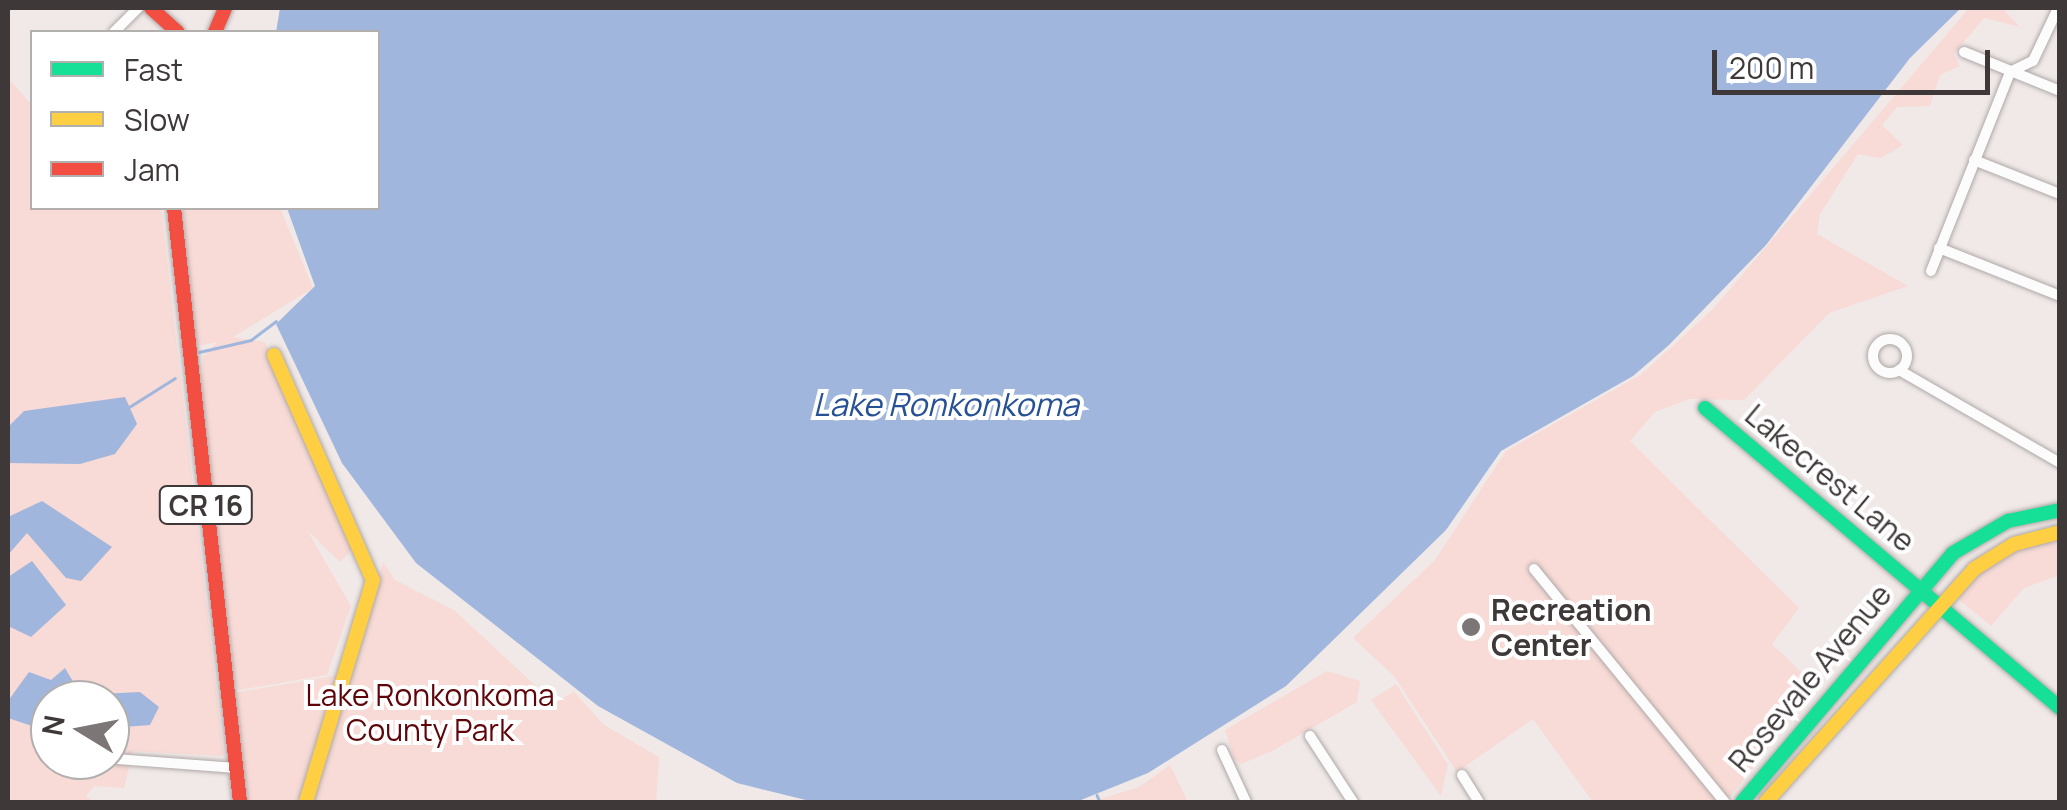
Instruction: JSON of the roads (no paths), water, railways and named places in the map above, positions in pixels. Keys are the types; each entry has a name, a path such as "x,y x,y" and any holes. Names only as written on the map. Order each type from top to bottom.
{"main road":[{"path":"152,8 176,30"},
{"name":"CR 16","path":"174,210 240,802"},
{"path":"274,356 374,580 306,802"},
{"name":"Lakecrest Lane","path":"1705,408 2060,708"},
{"path":"2014,544 2060,513"},
{"name":"Rosevale Avenue","path":"1742,802 1920,590 1980,533 2060,513"},
{"path":"2014,544 2060,532"},
{"name":"Rosevale Avenue","path":"1766,802 1938,606 2014,544"}],"street":[{"path":"116,30 138,8"},
{"path":"1932,272 2010,72 2033,61 2058,8"},
{"path":"1964,52 2060,91"},
{"path":"1974,160 2060,194"},
{"path":"1939,248 2060,296"},
{"path":"1899,370 2060,463"},
{"path":"1534,570 1725,802"},
{"path":"1310,736 1353,802"},
{"path":"1222,750 1246,802"},
{"path":"130,761 235,768"},
{"path":"1462,775 1479,802"}],"water":[{"name":"Lake Ronkonkoma","path":"280,8 1961,8 1910,58 1766,245 1669,345 1633,376 1501,451 1446,530 1286,686 1148,773 1076,802 814,802 737,783 598,706 416,563 342,463 276,324 315,286 288,210 380,210 380,30 276,30"},
{"path":"125,397 137,424 115,454 80,464 8,463 8,427 24,411"},
{"path":"42,501 112,547 81,581 66,578 27,533 8,555 8,517"},
{"path":"32,561 66,605 31,637 8,626 8,577"},
{"path":"65,668 72,680 51,680"},
{"path":"29,672 51,680 30,680 30,725 8,718 8,701"},
{"path":"140,692 159,707 150,725 130,726 130,693"}],"waterway":[{"path":"199,352 251,340 276,321"},
{"path":"129,407 175,378"},
{"path":"1097,795 1100,802"}],"place":[{"name":"Recreation Center","path":"1471,627"}],"park label":[{"name":"Lake Ronkonkoma County Park","path":"430,712"}]}
